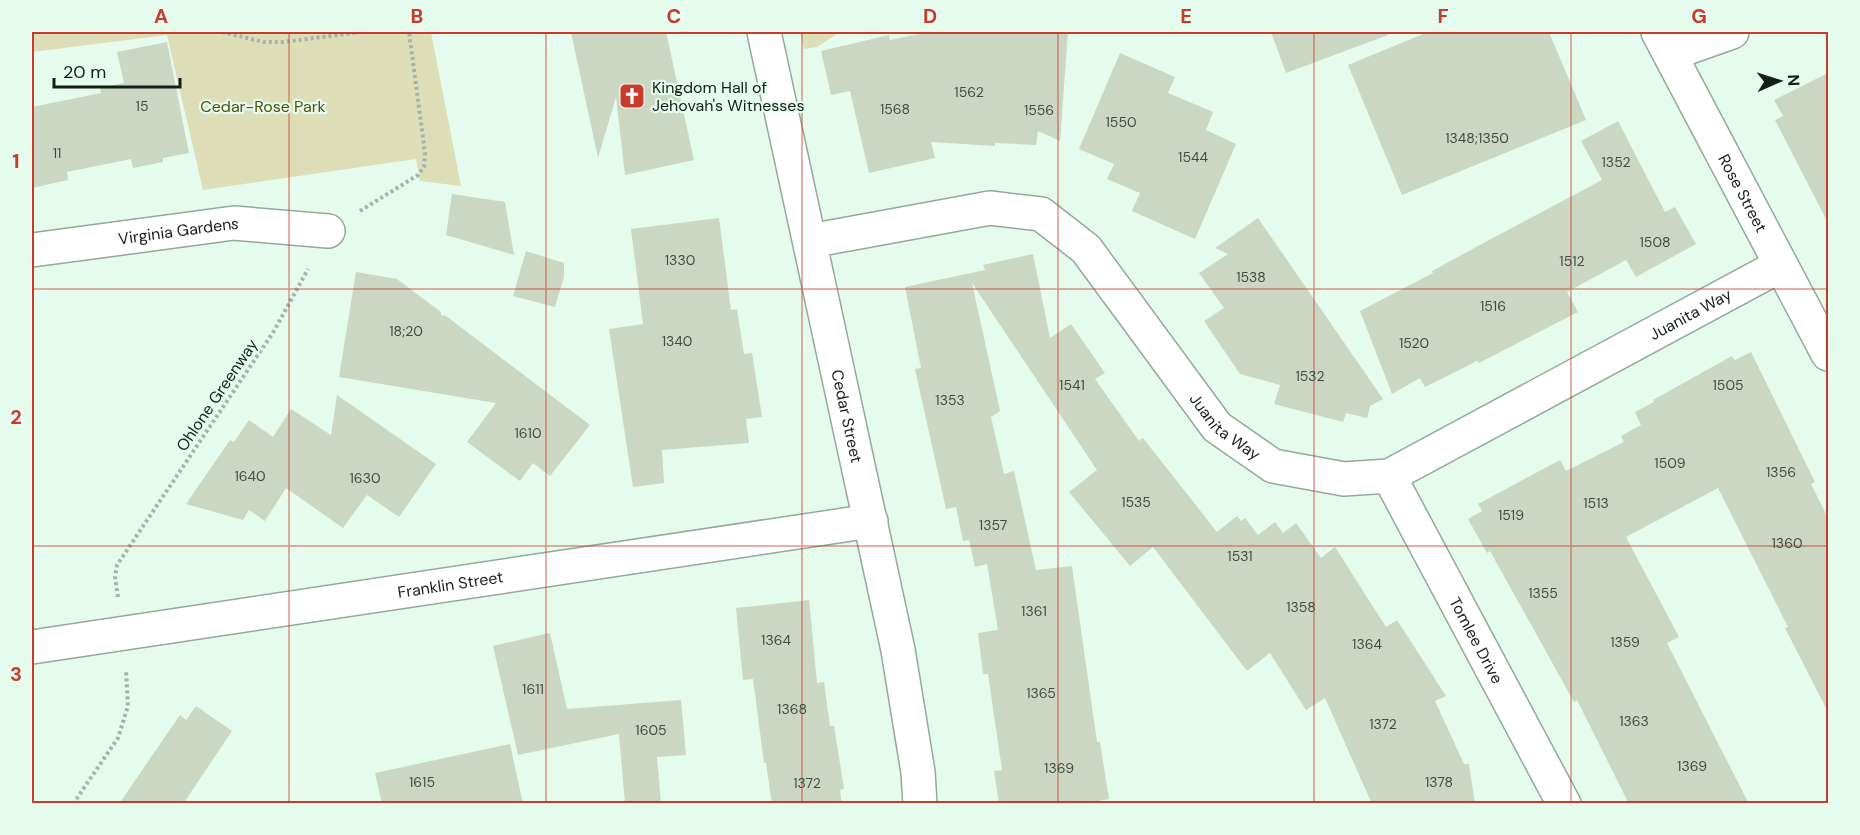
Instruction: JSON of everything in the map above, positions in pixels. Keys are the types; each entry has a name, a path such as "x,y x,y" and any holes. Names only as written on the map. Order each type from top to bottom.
{"street":[{"name":"Cedar Street","path":"764,32 898,651 918,772 920,804"},
{"path":"1664,43 1732,32"},
{"name":"Rose Street","path":"1664,43 1828,354"},
{"name":"Juanita Way","path":"810,241 990,208 1041,214 1086,249 1217,427 1273,466 1344,478 1389,476 1781,265"},
{"name":"Virginia Gardens","path":"32,250 234,223 328,231"},
{"name":"Tomlee Drive","path":"1389,476 1564,804"},
{"name":"Franklin Street","path":"32,647 871,521"}],"path":[{"path":"222,32 264,42 360,32"},
{"name":"Ohlone Greenway","path":"73,804 118,738 129,706 124,634 115,577 117,565 274,331 328,231 418,175 424,167 425,153 409,32"}],"green space":[{"name":"Cedar-Rose Park","path":"32,32 431,32 461,186 420,181 416,159 203,190 167,35 32,52"},
{"path":"800,32 840,32 817,47 804,49"}],"building":[{"name":"Kingdom Hall of Jehovah's Witnesses","path":"571,32 666,32 694,160 625,175 616,97 598,158"},
{"path":"929,32 1068,32 1060,141 1038,131 1036,145 995,143 995,146 931,142 935,158 869,173 850,91 831,95 821,51 889,35 890,40"},
{"path":"1271,32 1387,32 1388,35 1286,73"},
{"path":"1428,32 1549,32 1586,120 1402,195 1348,65"},
{"path":"167,42 189,153 163,158 163,162 133,168 131,159 67,172 68,180 32,188 32,107 101,93 100,88 124,83 117,52"},
{"path":"1120,53 1175,77 1168,93 1213,112 1206,130 1236,144 1195,239 1132,211 1140,193 1107,179 1114,164 1079,149"},
{"path":"1828,73 1828,223 1775,120 1783,116 1774,100"},
{"path":"1618,121 1665,212 1675,207 1696,244 1636,277 1626,260 1567,292 1578,312 1479,363 1477,361 1425,387 1420,378 1392,394 1360,311 1602,180 1581,141"},
{"path":"452,194 505,202 514,255 446,235"},
{"path":"719,218 731,310 737,309 744,354 752,353 762,417 746,419 749,443 662,450 664,483 633,487 609,329 643,324 631,229"},
{"path":"1258,218 1383,399 1370,406 1367,418 1346,413 1343,422 1274,404 1280,385 1240,374 1204,321 1224,308 1199,273 1228,254 1215,248"},
{"path":"526,251 564,263 564,277 555,307 513,296"},
{"path":"1033,254 1050,338 1071,324 1105,373 1095,379 1139,441 1143,438 1217,532 1237,516 1241,521 1245,518 1258,535 1275,522 1283,533 1296,523 1321,558 1335,547 1386,627 1397,620 1446,696 1435,701 1464,764 1469,764 1475,804 1372,804 1325,698 1306,710 1270,653 1247,671 1153,547 1130,566 1069,492 1097,470 972,283 1000,411 991,417 1004,474 1014,471 1036,570 1072,566 1097,742 1100,742 1109,799 1080,804 999,804 994,771 1002,770 988,674 983,674 978,633 998,630 987,564 975,567 969,540 963,541 956,507 946,509 915,369 921,368 905,287 985,270 983,265"},
{"path":"356,272 397,279 441,312 441,315 446,316 590,425 550,476 533,463 520,481 467,442 496,403 339,377"},
{"path":"1751,352 1815,482 1811,484 1828,518 1828,712 1718,488 1626,537 1679,637 1667,643 1749,804 1629,804 1577,700 1574,702 1490,551 1487,553 1468,519 1482,511 1478,504 1560,460 1566,471 1624,442 1621,436 1641,425 1635,412 1732,356 1735,360"},
{"path":"337,395 436,464 399,517 367,495 343,528 286,488 265,521 249,510 243,520 186,504 230,440 234,442 249,420 273,437 291,409 331,435"},
{"path":"809,600 817,683 824,682 830,726 834,726 844,789 840,790 842,804 772,804 753,679 743,680 736,608"},
{"path":"550,633 567,709 681,700 686,755 657,757 661,804 625,804 619,734 518,755 493,646"},
{"path":"196,706 232,731 183,804 119,804 180,715 186,720"},
{"path":"510,744 523,804 382,804 375,773"}],"place":[{"name":"Kingdom Hall of Jehovah's Witnesses","path":"632,96"}]}
